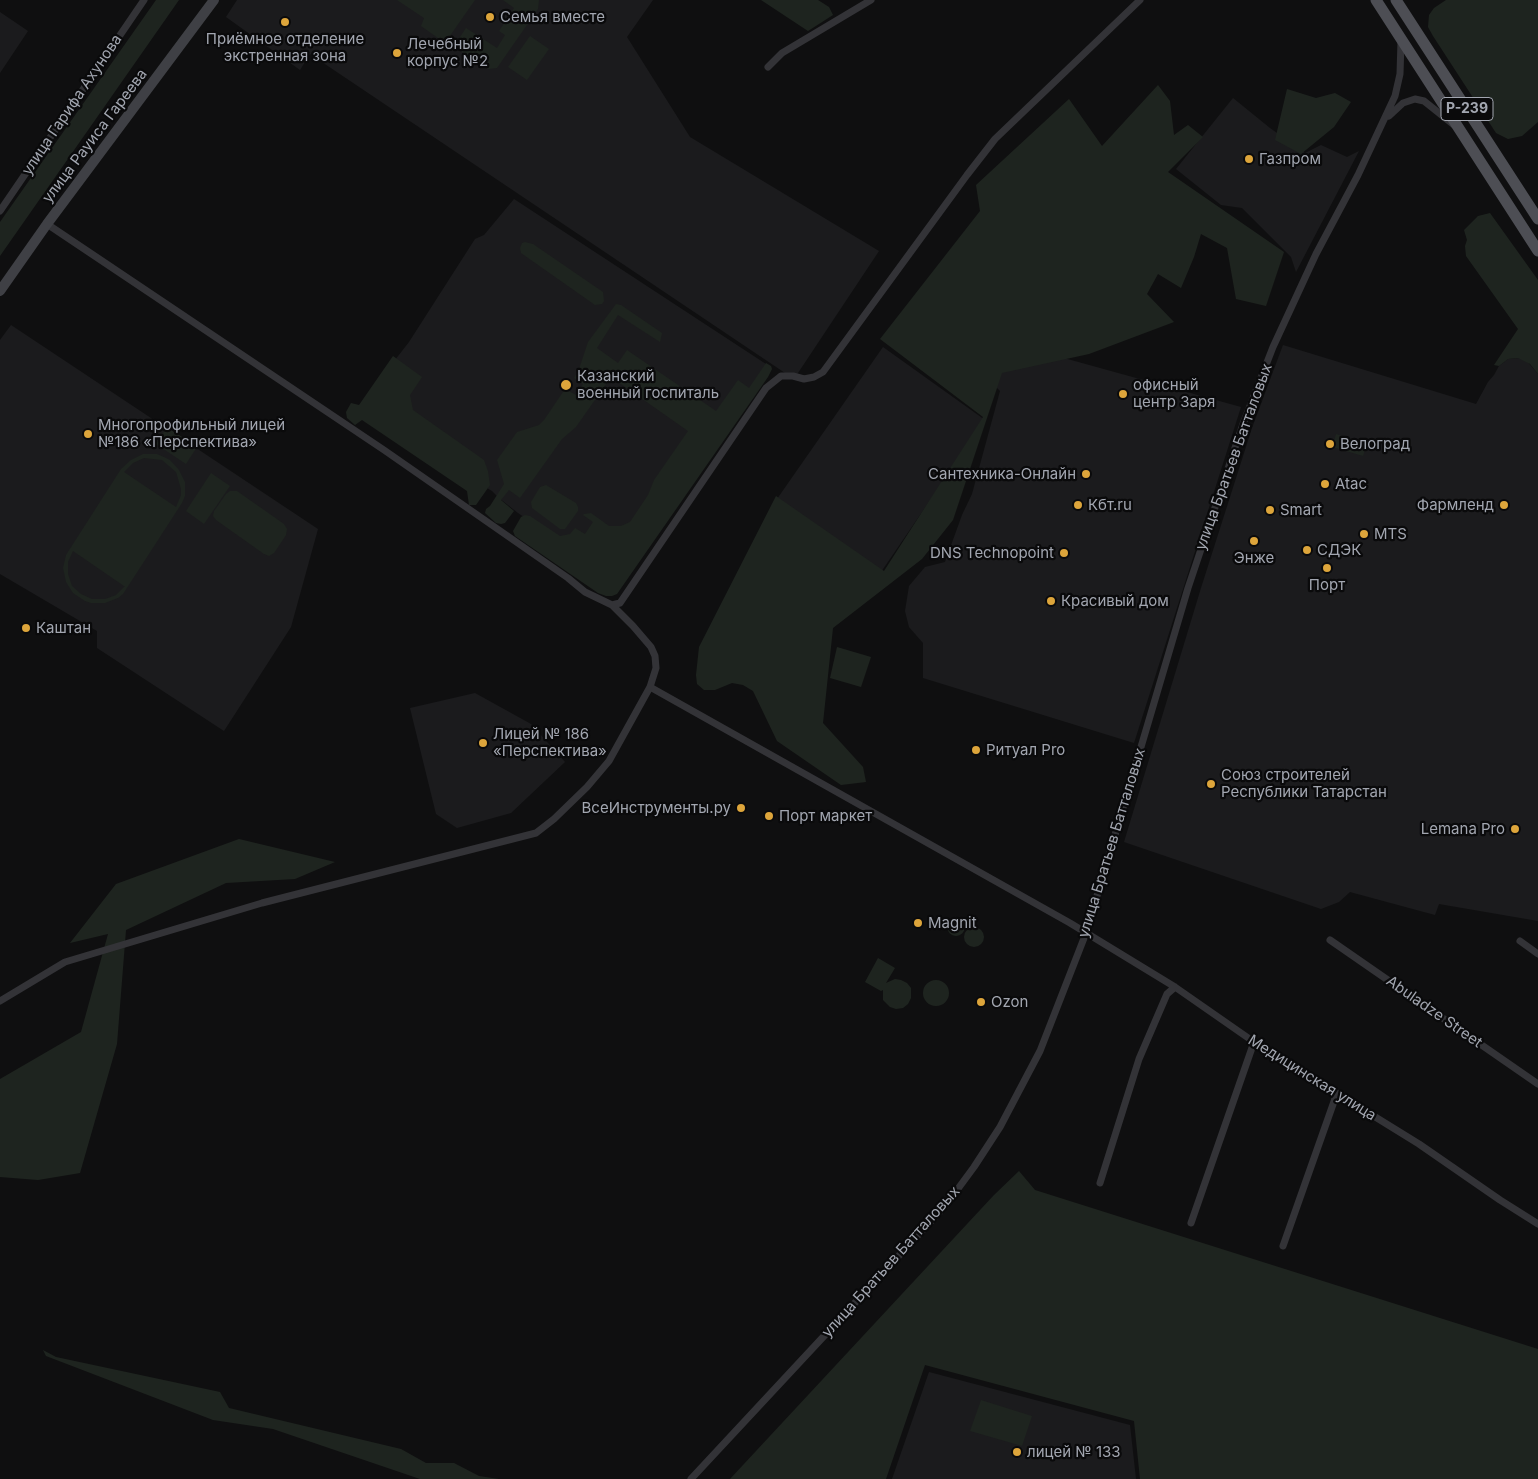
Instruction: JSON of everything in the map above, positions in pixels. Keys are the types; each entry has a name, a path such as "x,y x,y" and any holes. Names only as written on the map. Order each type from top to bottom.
{"main road":[{"name":"Р-239","path":"1376,0 1538,251"},
{"name":"Р-239","path":"1396,0 1538,219"}],"street":[{"name":"улица Гарифа Ахунова","path":"0,211 144,0"},
{"name":"улица Рауиса Гареева","path":"0,291 214,0"},
{"path":"768,67 782,53 871,0"},
{"path":"612,606 620,603 766,388 781,376 793,376 804,379 814,377 823,372 995,139 1140,0"},
{"name":"улица Братьев Батталовых","path":"691,1479 946,1205 974,1168 1000,1127 1040,1051 1086,933 1188,588 1243,424 1273,347 1303,281 1396,96 1400,74 1401,37"},
{"name":"улица Братьев Батталовых","path":"1385,120 1403,103 1415,99 1424,101 1460,130"},
{"path":"0,1002 64,962 262,903 536,833 554,819 587,787 609,761 650,687 656,668 652,647 612,606 586,592 384,450 48,224"},
{"name":"Медицинская улица","path":"650,687 1070,922 1174,987 1254,1042 1419,1144 1538,1224"},
{"name":"Abuladze Street","path":"1330,940 1538,1084"},
{"path":"1520,941 1538,954"},
{"path":"1100,1183 1139,1059 1167,994 1174,987"},
{"path":"1191,1223 1254,1042"},
{"path":"1283,1246 1337,1093"}],"shaded area":[{"path":"156,0 179,0 0,256 0,222"},
{"path":"237,0 653,0 627,37 690,137 879,251 794,379 310,54 300,70 226,17"},
{"path":"397,0 475,0 445,43 421,26 424,18"},
{"path":"503,0 539,0 538,9 497,68 488,69 458,49 458,40 466,28 497,48 505,35 499,31 514,8"},
{"path":"761,0 818,0 829,7 833,15 808,31"},
{"path":"1446,0 1538,0 1538,122 1522,136 1508,139 1496,133 1433,36 1428,27 1429,15 1434,8"},
{"path":"0,12 28,31 0,73"},
{"path":"530,36 549,49 527,80 508,67"},
{"path":"1158,85 1170,101 1174,135 1188,125 1203,137 1168,172 1284,252 1266,306 1236,299 1227,248 1201,234 1181,288 1158,274 1147,294 1174,322 1089,354 1002,373 953,520 922,559 833,628 823,723 863,767 866,782 841,785 777,741 753,691 743,685 732,683 715,690 704,690 697,684 699,647 776,496 884,571 983,417 880,339 980,211 976,185 1069,99 1102,146"},
{"path":"1287,89 1316,98 1335,93 1351,102 1334,127 1301,154 1275,140"},
{"path":"1233,98 1305,153 1321,145 1347,157 1359,151 1296,272 1291,257 1242,208 1221,205 1176,169"},
{"name":"Казанский военный госпиталь","path":"514,199 769,366 606,573 518,513 492,491 461,473 360,405 409,342 475,239 484,235"},
{"path":"1490,213 1538,280 1538,374 1530,364 1518,358 1508,359 1499,366 1494,365 1518,329 1466,256 1465,246 1467,240 1464,230 1478,216"},
{"path":"522,243 533,244 603,292 604,301 602,304 595,305 521,253 520,248"},
{"path":"616,304 621,305 662,333 660,342 618,315 597,348 618,363 627,350 716,411 738,380 749,388 766,363 772,369 617,594 606,596 598,593 515,536 513,531 521,517 525,515 530,516 560,536 570,534 575,528 585,534 593,522 584,514 591,513 609,526 621,526 630,522 648,495 654,480 688,431 611,377 576,427 562,439 520,498 509,490 501,500 514,511 505,523 496,523 485,513 504,484 497,460 517,432 539,425 544,420 565,389 576,395 583,384 574,378 588,342"},
{"name":"Многопрофильный лицей №186 «Перспектива»","path":"11,325 318,529 291,627 224,731 97,648 97,631 0,574 0,340"},
{"path":"1006,342 1241,407 1134,743 923,678 923,643 909,627 905,611 909,586 925,567 945,562 962,515 972,494 1000,391 992,383"},
{"path":"1283,345 1476,404 1499,366 1508,359 1518,358 1526,360 1538,374 1538,921 1439,904 1435,915 1350,892 1339,902 1321,909 1124,842 1252,428"},
{"path":"883,347 985,420 881,572 777,499"},
{"path":"393,356 422,377 410,395 413,410 484,460 490,485 476,505 469,505 467,491 362,420 355,425 347,418 346,412 351,403 359,405"},
{"path":"167,427 197,447 186,464 156,444"},
{"path":"1336,434 1367,444 1363,456 1332,447"},
{"path":"143,454 157,454 170,460 179,470 185,482 185,496 123,594 105,603 91,603 73,593 66,582 63,568 66,555 121,469 131,460","holes":["144,458 162,460 176,472 181,489 181,495 176,507 124,472 133,463","73,551 124,586 125,586 116,595 105,599 92,599 81,594 72,586 68,574 68,562"]},
{"path":"211,473 230,486 204,524 186,511"},
{"path":"546,485 576,503 578,507 578,511 565,529 560,529 532,508 531,502 540,487"},
{"path":"230,491 237,491 284,524 287,529 286,535 274,553 269,556 264,554 213,516 214,511"},
{"path":"837,647 871,657 861,687 830,678"},
{"name":"Лицей № 186 «Перспектива»","path":"475,693 531,724 565,762 511,813 457,828 436,814 410,708"},
{"path":"239,839 335,862 295,879 226,883 126,930 117,1044 80,1173 38,1180 0,1177 0,1079 81,1032 108,934 70,943 116,884"},
{"path":"956,918 962,921 965,927 962,933 956,936 950,933 947,927 950,921"},
{"path":"974,927 981,930 984,937 981,944 974,947 967,944 964,937 967,930"},
{"path":"878,958 895,968 886,983 895,979 901,980 911,988 911,998 903,1008 896,1009 890,1007 883,1000 883,990 881,991 865,982"},
{"path":"936,980 945,984 949,993 945,1002 936,1006 927,1002 923,993 927,984"},
{"path":"1019,1171 1035,1190 1538,1349 1538,1479 1140,1479 1134,1421 925,1365 886,1479 730,1479 994,1195"},
{"path":"43,1350 56,1357 220,1392 229,1408 401,1449 426,1463 454,1463 479,1476 499,1479 420,1479 273,1429 213,1420 46,1356"},
{"name":"лицей № 133","path":"929,1372 1130,1425 1136,1479 892,1479"},
{"path":"981,1400 1032,1416 1022,1446 970,1431"}],"place":[{"name":"Семья вместе","path":"490,17"},
{"name":"Приёмное отделение экстренная зона","path":"285,22"},
{"name":"Лечебный корпус №2","path":"397,53"},
{"name":"Газпром","path":"1249,159"},
{"name":"Казанский военный госпиталь","path":"566,385"},
{"name":"офисный центр Заря","path":"1123,394"},
{"name":"Многопрофильный лицей №186 «Перспектива»","path":"88,434"},
{"name":"Велоград","path":"1330,444"},
{"name":"Сантехника-Онлайн","path":"1086,474"},
{"name":"Atac","path":"1325,484"},
{"name":"Кбт.ru","path":"1078,505"},
{"name":"Фармленд","path":"1504,505"},
{"name":"Smart","path":"1270,510"},
{"name":"MTS","path":"1364,534"},
{"name":"Энже","path":"1254,541"},
{"name":"СДЭК","path":"1307,550"},
{"name":"DNS Technopoint","path":"1064,553"},
{"name":"Порт","path":"1327,568"},
{"name":"Красивый дом","path":"1051,601"},
{"name":"Каштан","path":"26,628"},
{"name":"Лицей № 186 «Перспектива»","path":"483,743"},
{"name":"Ритуал Pro","path":"976,750"},
{"name":"Союз строителей Республики Татарстан","path":"1211,784"},
{"name":"ВсеИнструменты.ру","path":"741,808"},
{"name":"Порт маркет","path":"769,816"},
{"name":"Lemana Pro","path":"1515,829"},
{"name":"Magnit","path":"918,923"},
{"name":"Ozon","path":"981,1002"},
{"name":"лицей № 133","path":"1017,1452"}]}
